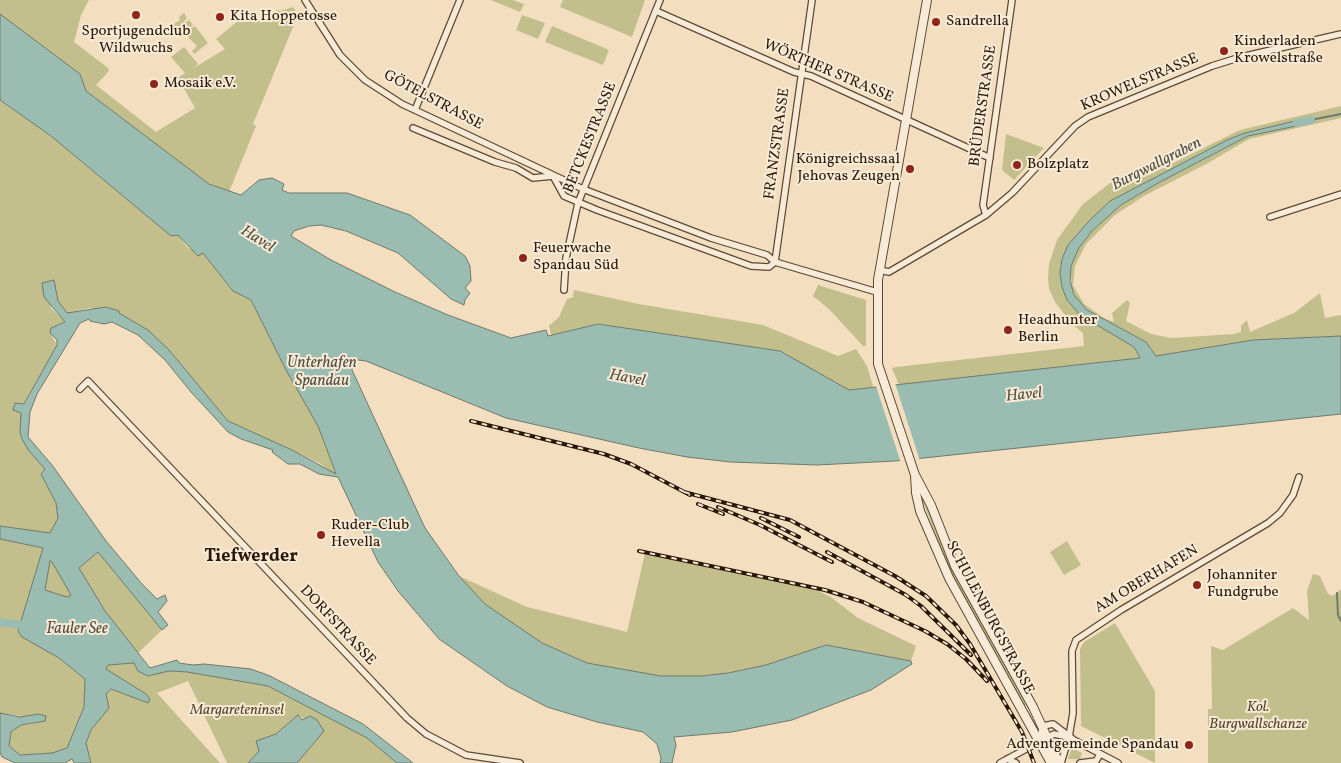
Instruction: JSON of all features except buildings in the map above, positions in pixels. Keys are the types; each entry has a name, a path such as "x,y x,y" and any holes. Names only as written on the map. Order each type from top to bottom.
{"street":[{"name":"GÖTELSTRASSE","path":"305,0 329,40 352,68 381,92 415,110 583,189 711,238 767,255 775,262 877,292"},
{"path":"415,110 460,0"},
{"name":"BETCKESTRASSE","path":"564,290 566,258 578,203 660,0"},
{"name":"FRANZSTRASSE","path":"775,262 812,0"},
{"path":"915,475 877,357 877,292 879,270 926,0"},
{"name":"BRÜDERSTRASSE","path":"986,215 982,205 1012,0"},
{"name":"WÖRTHER STRASSE","path":"656,11 801,74 811,76 990,158"},
{"name":"KROWELSTRASSE","path":"879,270 889,272 986,215 1012,193 1075,126 1092,115 1212,66 1240,57 1341,34"},
{"path":"414,128 494,162 516,168 533,178 552,176"},
{"name":"GÖTELSTRASSE","path":"552,176 564,196 578,203 751,266 769,267 775,262"},
{"path":"1270,217 1341,194"},
{"name":"DORFSTRASSE","path":"80,389 88,382 407,718 426,734 459,752 520,763"},
{"name":"SCHULENBURGSTRASSE","path":"915,475 962,580 1043,726 1060,763"},
{"name":"SCHULENBURGSTRASSE","path":"915,475 920,511 948,578 1051,763"},
{"name":"AM OBERHAFEN","path":"1069,737 1073,713 1072,651 1076,640 1121,610 1268,523 1280,513 1293,495 1299,477"},
{"path":"1039,741 1043,726 1053,724 1069,737 1118,763"},
{"path":"1000,763 1054,734 1069,737"},
{"path":"1060,763 1069,737"},
{"path":"1080,763 1096,761 1100,754"},
{"path":"1007,759 1016,763"}],"green space":[{"path":"0,0 89,0 81,15 74,42 108,68 109,71 96,85 156,132 195,108 178,78 185,73 171,57 184,47 198,64 192,69 225,49 216,39 250,11 261,23 277,10 280,11 293,7 298,15 253,124 256,126 229,192 200,179 86,91 80,74 0,14"},
{"path":"491,0 513,0 524,4 520,12"},
{"path":"563,0 645,0 632,37 560,7"},
{"path":"184,13 187,18 184,21 185,23 189,20 193,25 178,36 174,31 175,27 172,29 170,27 180,20 179,17"},
{"path":"522,15 545,23 538,39 516,30"},
{"path":"195,26 208,43 194,54 192,51 197,46 184,33"},
{"path":"552,26 609,50 603,65 545,42"},
{"path":"0,100 51,136 140,210 178,235 188,248 203,253 233,291 251,300 286,370 318,426 336,475 321,464 228,421 148,330 119,313 90,308 67,313 58,301 54,280 51,308 65,322 51,328 50,333 57,345 23,405 20,432 29,451 45,469 41,474 56,503 58,518 50,533 0,526"},
{"path":"1341,106 1341,118 1249,139 1208,163 1144,196 1115,215 1086,244 1075,266 1073,285 1084,304 1104,318 1114,322 1112,313 1127,300 1130,303 1126,321 1151,334 1171,338 1234,334 1241,332 1241,326 1247,320 1250,332 1294,313 1320,293 1325,318 1341,315 1341,336 1253,340 1156,356 1146,342 1087,310 1074,295 1071,285 1071,266 1079,248 1092,231 1121,205 1158,183 1248,136 1310,123 1303,119 1235,136 1110,201 1068,245 1062,259 1060,273 1062,287 1067,300 1080,315 1134,347 1140,358 899,385 892,368 1084,346 1083,333 1072,324 1055,302 1049,289 1048,279 1049,264 1057,240 1083,204 1110,183 1148,164 1149,175 1240,130"},
{"path":"1006,134 1044,148 1014,180 1002,170"},
{"path":"818,285 866,300 866,346 863,346 829,309 813,296"},
{"path":"574,290 639,304 763,325 838,356 856,349 867,366 873,386 870,389 849,390 779,351 598,324 551,335 549,326 559,317 567,299 573,297"},
{"path":"919,492 1028,704 1024,706 953,578"},
{"path":"0,539 43,548 18,631 59,658 85,679 84,707 67,748 52,753 20,755 9,746 11,732 21,725 33,724 38,714 29,717 0,713"},
{"path":"1067,541 1081,565 1064,575 1050,552"},
{"path":"99,552 162,630 138,653 105,611 78,567"},
{"path":"645,553 802,583 831,597 858,618 916,646 911,661 826,645 766,665 716,675 672,677 641,674 587,663 542,643 485,604 459,576 527,607 627,632"},
{"path":"50,561 52,561 72,595 67,597 45,590"},
{"name":"Kol. Burgwallschanze","path":"1313,574 1320,576 1328,594 1333,596 1341,589 1341,763 1208,763 1208,709 1212,709 1211,646 1223,650 1293,608 1309,620 1307,591"},
{"path":"1115,623 1155,691 1155,763 1081,726 1080,649 1084,642"},
{"name":"Margareteninsel","path":"134,663 163,673 169,671 197,673 268,686 367,738 397,763 297,763 324,731 298,715 276,734 264,738 259,751 248,763 227,763 188,681 157,693 220,763 91,763 86,743 91,730 109,708 106,694 111,689 148,703 146,694 106,670 107,665"},
{"path":"1072,748 1082,753 1080,759 1068,759"}],"water":[{"path":"0,14 80,74 86,91 209,184 241,195 259,180 272,178 284,184 282,190 289,193 347,193 410,215 465,256 470,266 471,281 465,288 470,293 464,305 451,299 398,253 346,231 321,225 309,226 294,231 291,236 331,260 395,292 448,315 511,338 546,330 548,336 598,324 780,351 849,390 1140,358 1134,347 1080,315 1067,300 1062,287 1060,273 1062,259 1068,245 1110,201 1229,139 1245,133 1303,119 1311,123 1248,136 1158,183 1121,205 1092,231 1079,248 1071,266 1070,281 1074,295 1087,310 1146,342 1156,356 1253,340 1341,336 1341,414 895,461 817,465 730,462 687,457 639,448 506,418 366,361 358,360 353,365 352,370 425,528 459,576 485,604 542,643 587,663 661,676 702,676 728,673 766,665 826,645 911,661 912,664 871,690 792,720 732,732 674,737 676,745 672,763 660,763 661,758 657,744 643,732 597,722 547,707 507,686 439,639 398,591 378,562 338,477 319,474 300,464 288,464 272,452 273,450 241,439 228,432 191,392 165,360 138,335 112,322 104,324 90,321 89,319 80,323 37,394 30,412 28,437 52,465 106,541 142,584 157,599 165,595 167,601 158,612 168,625 162,630 98,552 79,568 105,611 150,668 177,660 179,663 193,665 204,664 251,669 270,676 363,724 413,763 397,763 367,738 268,686 187,672 169,671 148,676 138,671 134,663 108,665 106,669 146,694 150,699 148,703 111,689 106,694 109,708 91,730 86,743 91,763 74,763 72,759 65,763 15,763 2,757 0,752 0,713 20,717 38,714 46,716 45,721 21,725 11,732 9,746 20,755 52,753 67,748 84,707 85,679 59,658 22,637 18,631 43,548 0,539 0,526 50,533 58,518 56,503 41,474 45,469 29,451 22,439 20,432 21,413 13,410 15,403 24,404 57,345 57,340 50,333 51,328 65,322 44,297 42,283 54,280 58,301 67,313 106,307 119,311 119,313 148,330 169,350 228,421 292,450 336,474 318,426 286,370 251,300 233,291 203,253 198,256 178,235 171,236 51,136 0,100","holes":["50,561 71,595 67,597 45,590"]},
{"path":"298,715 302,720 310,716 317,720 324,731 297,763 248,763 259,751 256,741 276,734"}],"pier":[{"path":"895,383 920,461 901,463 876,386"}],"waterway":[{"path":"1311,120 1341,114"},
{"name":"Burgwallgraben","path":"1297,123 1311,120"},
{"path":"1337,593 1338,615 1341,621"},
{"path":"0,622 20,625"}],"railway":[{"path":"471,421 604,454 631,464 690,495"},
{"path":"684,492 790,520 895,576 926,596 956,625 970,644 1022,732 1034,763"},
{"path":"698,504 723,514"},
{"path":"718,507 760,525 832,562"},
{"path":"761,518 799,537"},
{"path":"639,551 825,590 863,602 925,631 947,644 966,659 987,681"},
{"path":"827,552 906,595 921,606 971,655"}],"place":[{"name":"Sportjugendclub Wildwuchs","path":"136,15"},
{"name":"Kita Hoppetosse","path":"220,17"},
{"name":"Sandrella","path":"936,22"},
{"name":"Kinderladen Krowelstraße","path":"1224,51"},
{"name":"Mosaik e.V.","path":"154,84"},
{"name":"Bolzplatz","path":"1017,165"},
{"name":"Königreichssaal Jehovas Zeugen","path":"910,169"},
{"name":"Feuerwache Spandau Süd","path":"523,258"},
{"name":"Headhunter Berlin","path":"1008,330"},
{"name":"Ruder-Club Hevella","path":"321,535"},
{"name":"Johanniter Fundgrube","path":"1197,585"},
{"name":"Adventgemeinde Spandau","path":"1189,745"}],"district":[{"name":"Tiefwerder","path":"251,558"}],"water label":[{"name":"Havel","path":"257,240"},
{"name":"Unterhafen Spandau","path":"322,373"},
{"name":"Havel","path":"627,379"},
{"name":"Havel","path":"1024,396"},
{"name":"Fauler See","path":"77,630"}]}
